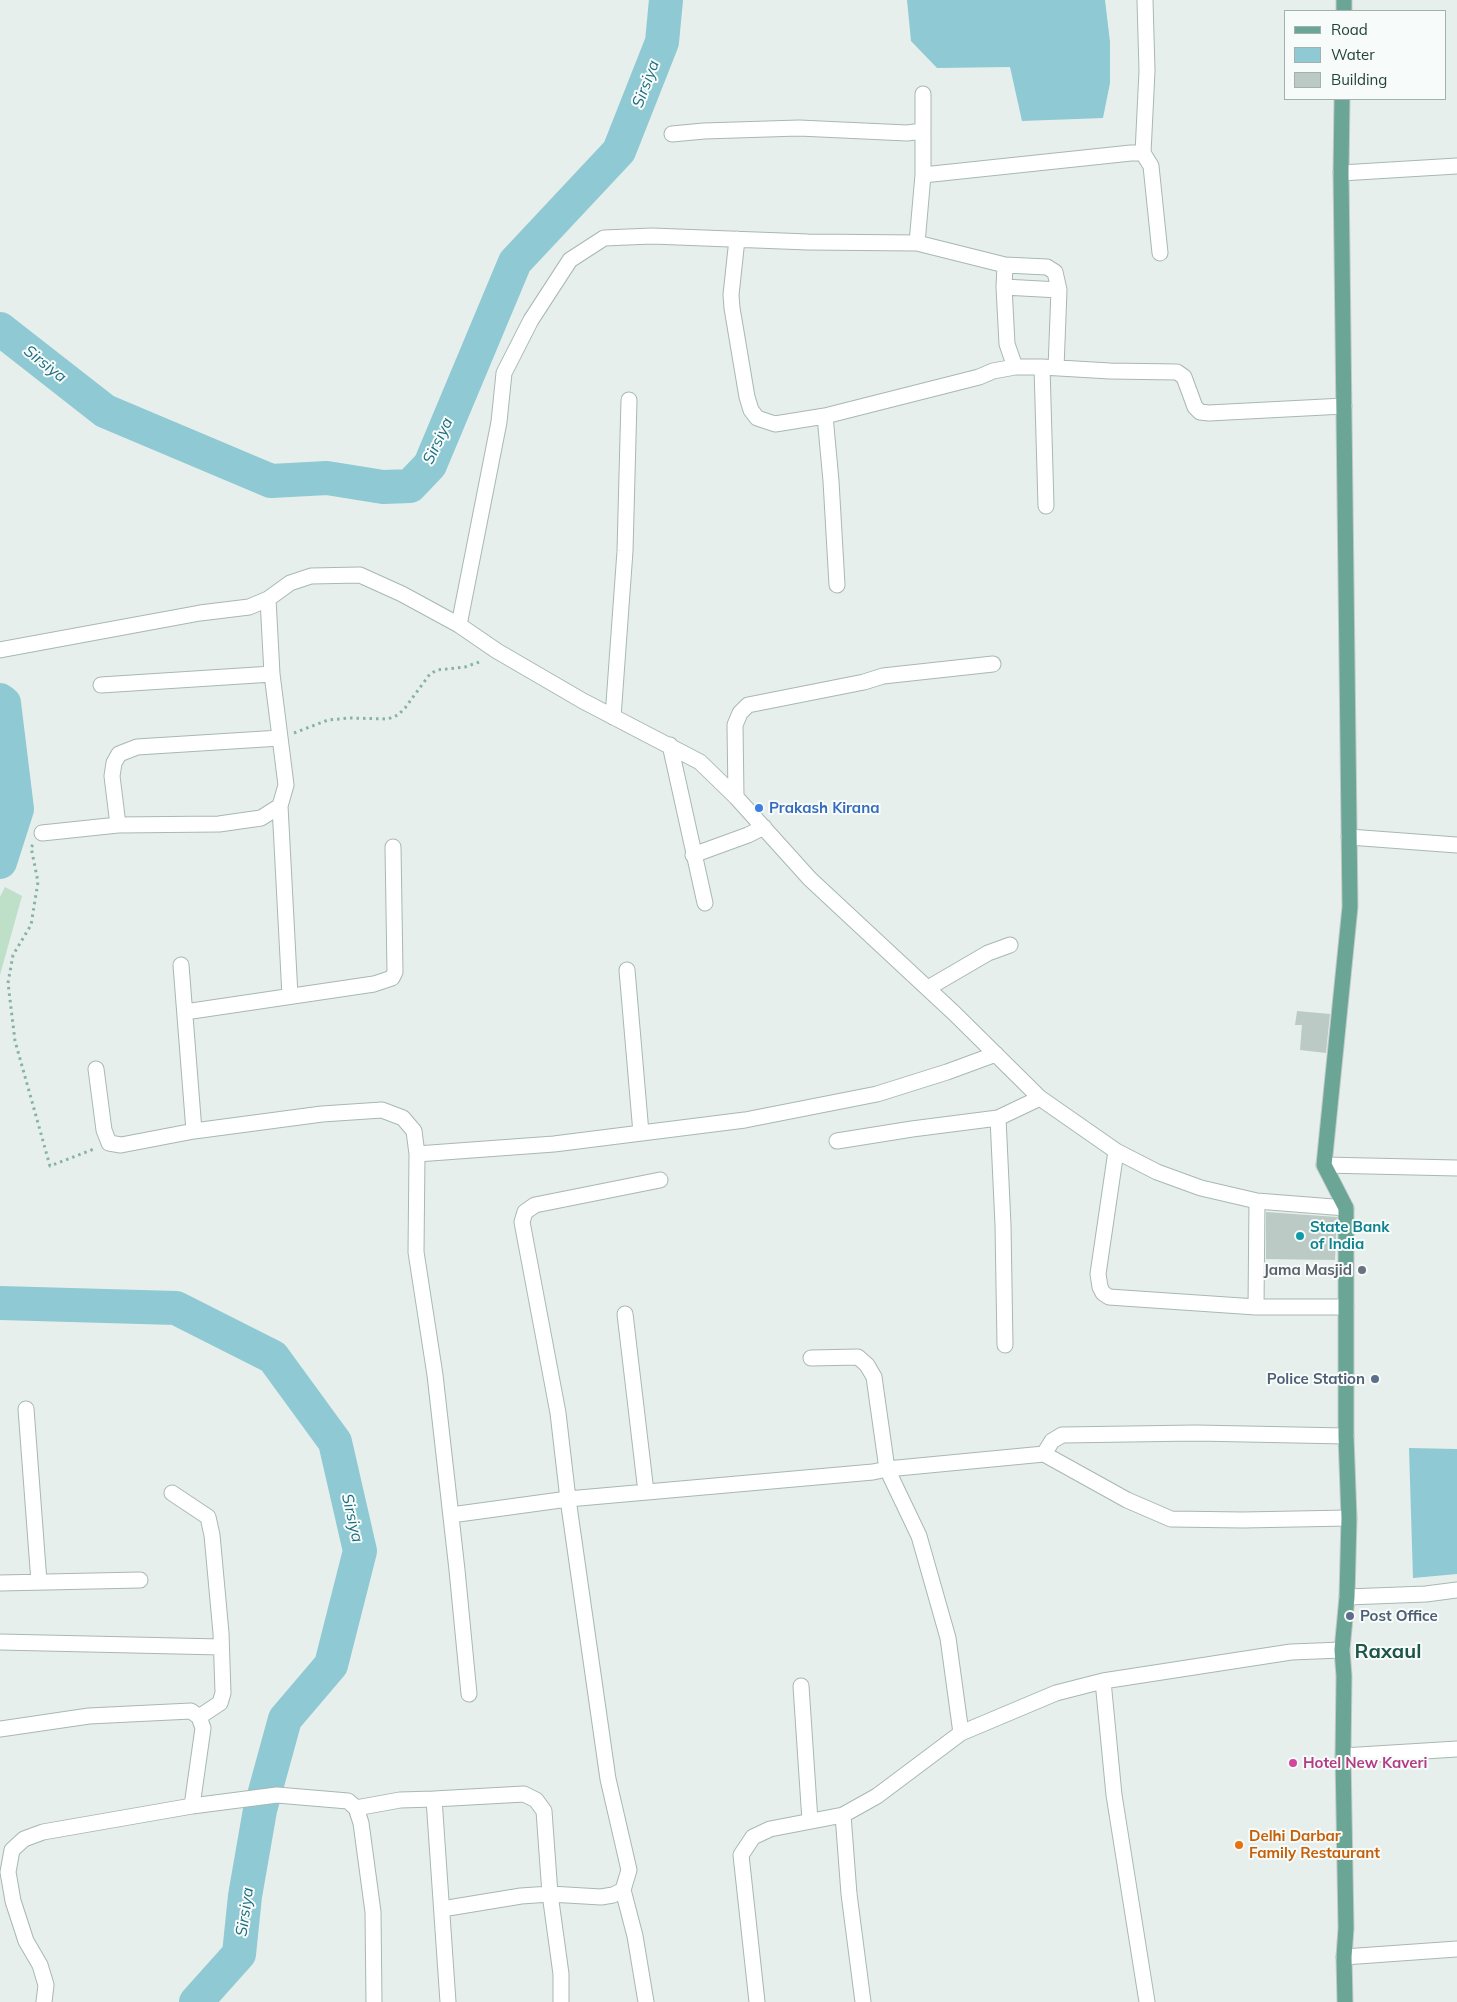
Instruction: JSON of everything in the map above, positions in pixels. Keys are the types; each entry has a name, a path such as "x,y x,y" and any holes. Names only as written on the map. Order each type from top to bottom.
{"main road":[{"path":"1342,100 1341,173 1350,907 1324,1166 1346,1208 1346,1436 1350,1518 1342,1650 1344,1676 1345,2002"}],"street":[{"path":"1145,0 1147,71 1143,153 1151,166 1160,253"},
{"path":"917,243 923,175 923,94"},
{"path":"672,134 799,128 907,133 923,131"},
{"path":"923,175 1131,152 1143,153"},
{"path":"1341,173 1457,166"},
{"path":"459,625 499,422 504,373 530,320 570,260 604,238 652,236 917,243 1005,265 1047,267 1055,272 1059,290 1049,368 1046,506"},
{"path":"737,239 731,295 747,397 751,410 757,418 775,424 824,416 979,377 992,371 1015,367 1177,372 1184,377 1195,407 1200,412 1208,413 1344,406"},
{"path":"1005,265 1004,287 1007,344 1015,367"},
{"path":"1004,287 1059,290"},
{"path":"613,717 624,551 629,400"},
{"path":"824,416 831,481 836,585"},
{"path":"0,650 200,613 249,607 268,599 290,583 311,576 360,575 402,594 459,625 497,651 613,717 700,762 736,797 810,879 928,988 1040,1098 1116,1151 1157,1172 1192,1184 1257,1201 1346,1208"},
{"path":"268,599 272,674 286,785 280,806 290,996"},
{"path":"736,797 735,725 740,713 748,705 864,682 883,676 993,664"},
{"path":"100,685 272,674"},
{"path":"118,825 112,776 114,763 119,754 137,747 280,738"},
{"path":"670,745 705,904"},
{"path":"42,834 118,825 219,824 261,818 280,806"},
{"path":"693,855 748,835 764,827"},
{"path":"1350,837 1457,845"},
{"path":"185,1012 374,984 392,978 395,972 393,847"},
{"path":"928,988 988,953 1010,945"},
{"path":"182,965 194,1131"},
{"path":"627,970 641,1133"},
{"path":"417,1154 554,1144 745,1120 877,1094 996,1054"},
{"path":"96,1069 104,1130 109,1143 122,1145 194,1131 322,1114 382,1110 403,1118 414,1131 417,1154 416,1252 435,1375 469,1694"},
{"path":"837,1141 998,1118 1040,1098"},
{"path":"998,1118 1003,1226 1005,1345"},
{"path":"1116,1151 1098,1274 1103,1293 1109,1297 1256,1306 1346,1307"},
{"path":"1324,1166 1457,1168"},
{"path":"646,2002 634,1936 623,1890 629,1870 608,1779 568,1499 558,1413 522,1222 525,1212 535,1205 660,1180"},
{"path":"1256,1306 1257,1201"},
{"path":"625,1314 646,1492"},
{"path":"811,1358 858,1357 867,1365 874,1377 887,1469 919,1536 948,1638 961,1733"},
{"path":"26,1409 39,1582"},
{"path":"1044,1454 1052,1441 1062,1435 1196,1433 1346,1436"},
{"path":"451,1515 568,1499 873,1472 887,1469 1044,1454 1127,1500 1171,1519 1350,1518"},
{"path":"172,1493 203,1512 210,1523 221,1647 223,1693 220,1703 200,1717"},
{"path":"0,1583 140,1580"},
{"path":"1346,1597 1426,1594 1457,1590"},
{"path":"0,1642 221,1647"},
{"path":"756,2002 741,1855 753,1837 770,1828 842,1815 877,1796 961,1733 1056,1692 1103,1681 1291,1652 1342,1650"},
{"path":"1103,1681 1114,1795 1147,2002"},
{"path":"801,1686 810,1821"},
{"path":"0,1729 89,1716 175,1710 191,1711 200,1717 203,1728 192,1806"},
{"path":"1343,1756 1457,1749"},
{"path":"356,1808 400,1800 524,1794 536,1800 544,1811 550,1894 561,1974 561,2002"},
{"path":"44,2002 46,1985 40,1965 26,1941 13,1901 6,1850 24,1839 43,1832 192,1806 277,1795 348,1801 356,1808 361,1823 373,1912 374,2002"},
{"path":"434,1799 448,2002"},
{"path":"842,1815 849,1894 863,2002"},
{"path":"442,1909 522,1896 550,1894 601,1897 613,1895 623,1890"},
{"path":"1344,1957 1457,1949"}],"path":[{"path":"280,738 328,720 349,718 388,719 398,715 430,674 437,670 477,664 497,651"},
{"path":"42,834 32,847 38,882 31,925 13,955 8,983 15,1041 50,1166 109,1143"}],"green space":[{"path":"5,887 22,896 0,975 0,897"}],"water":[{"path":"907,0 1105,0 1110,42 1110,83 1103,118 1022,121 1010,67 937,68 911,41"},
{"path":"1409,1448 1457,1449 1457,1574 1413,1578"}],"building":[{"path":"1297,1011 1330,1014 1326,1053 1300,1050 1302,1025 1295,1025"},
{"name":"State Bank of India","path":"1266,1212 1337,1217 1335,1260 1266,1259"}],"waterway":[{"name":"Sirsiya","path":"0,329 105,411 271,481 327,478 383,487 410,486 430,465 515,262 619,151 662,42 666,0"},
{"name":"Sirsiya","path":"0,700 4,703 17,809 0,862"},
{"name":"Sirsiya","path":"0,1303 176,1308 273,1357 335,1442 360,1551 331,1665 285,1719 260,1810 245,1896 239,1954 196,2002"}],"place":[{"name":"Prakash Kirana","path":"759,808"},
{"name":"State Bank of India","path":"1300,1236"},
{"name":"Jama Masjid","path":"1362,1270"},
{"name":"Police Station","path":"1375,1379"},
{"name":"Post Office","path":"1350,1616"},
{"name":"Hotel New Kaveri","path":"1293,1763"},
{"name":"Delhi Darbar Family Restaurant","path":"1239,1845"}],"district":[{"name":"Raxaul","path":"1388,1652"}]}
